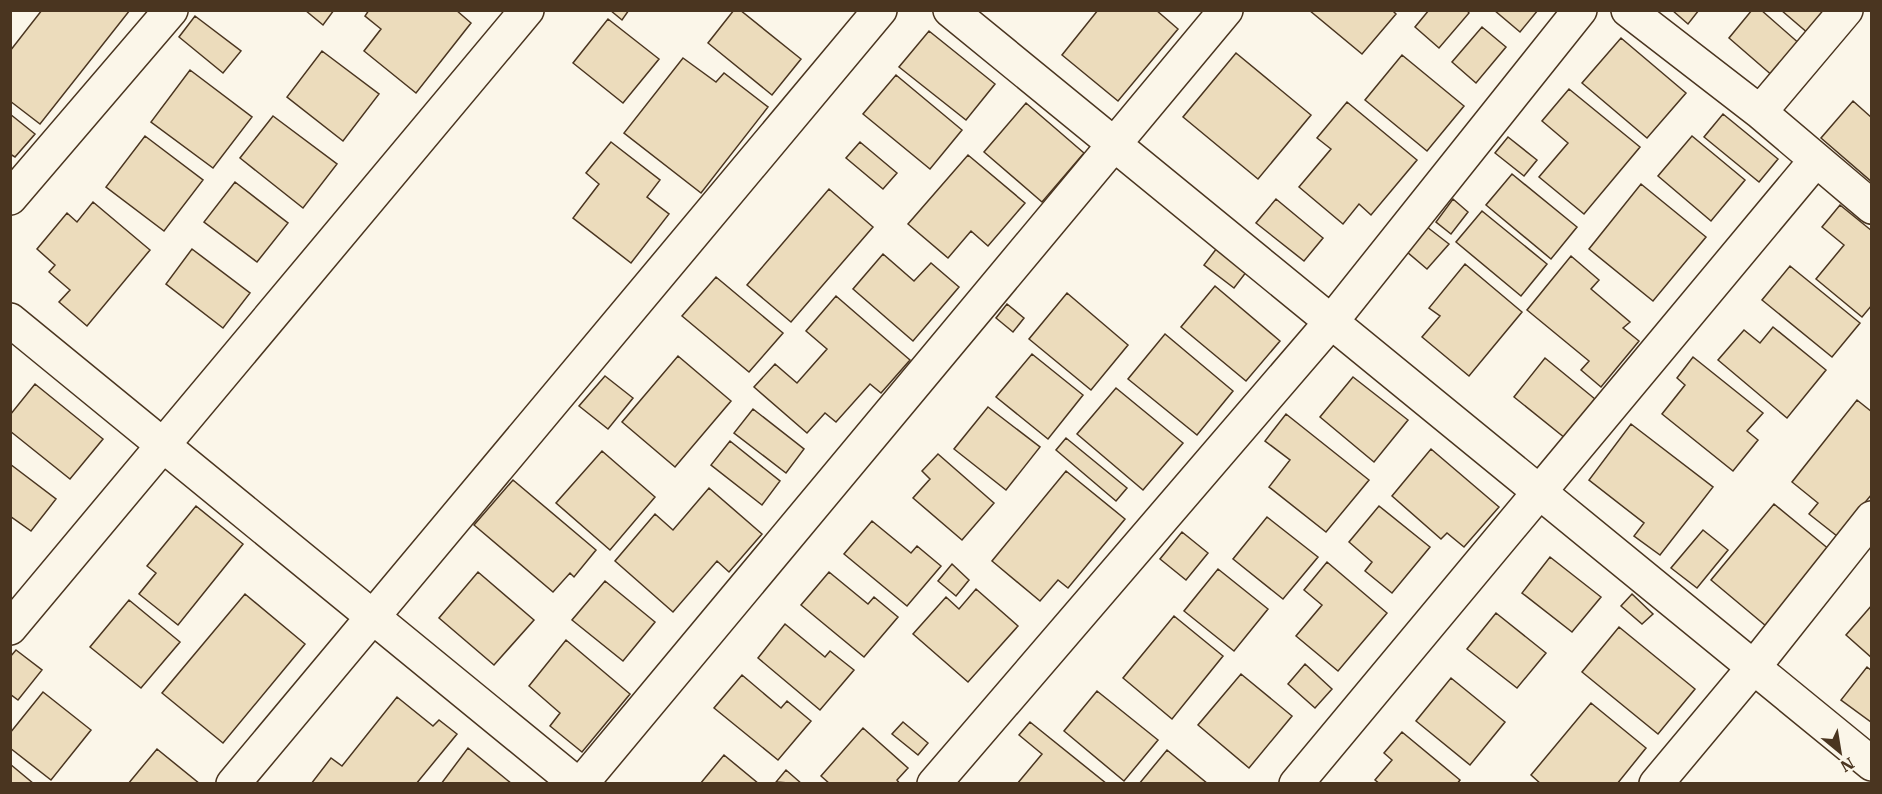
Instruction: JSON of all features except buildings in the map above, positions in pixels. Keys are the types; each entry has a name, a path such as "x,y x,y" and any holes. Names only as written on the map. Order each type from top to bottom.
{"street":[{"path":"10,198 171,10"},
{"path":"10,628 527,10"},
{"path":"233,783 880,10"},
{"path":"950,10 1872,764"},
{"path":"10,320 579,783 1226,10"},
{"path":"934,783 1331,322 1580,10"},
{"path":"1628,10 1761,112 1872,207"},
{"path":"1761,112 1846,10"},
{"path":"1296,783 1816,160"},
{"path":"1656,783 1753,668 1872,518"}]}
